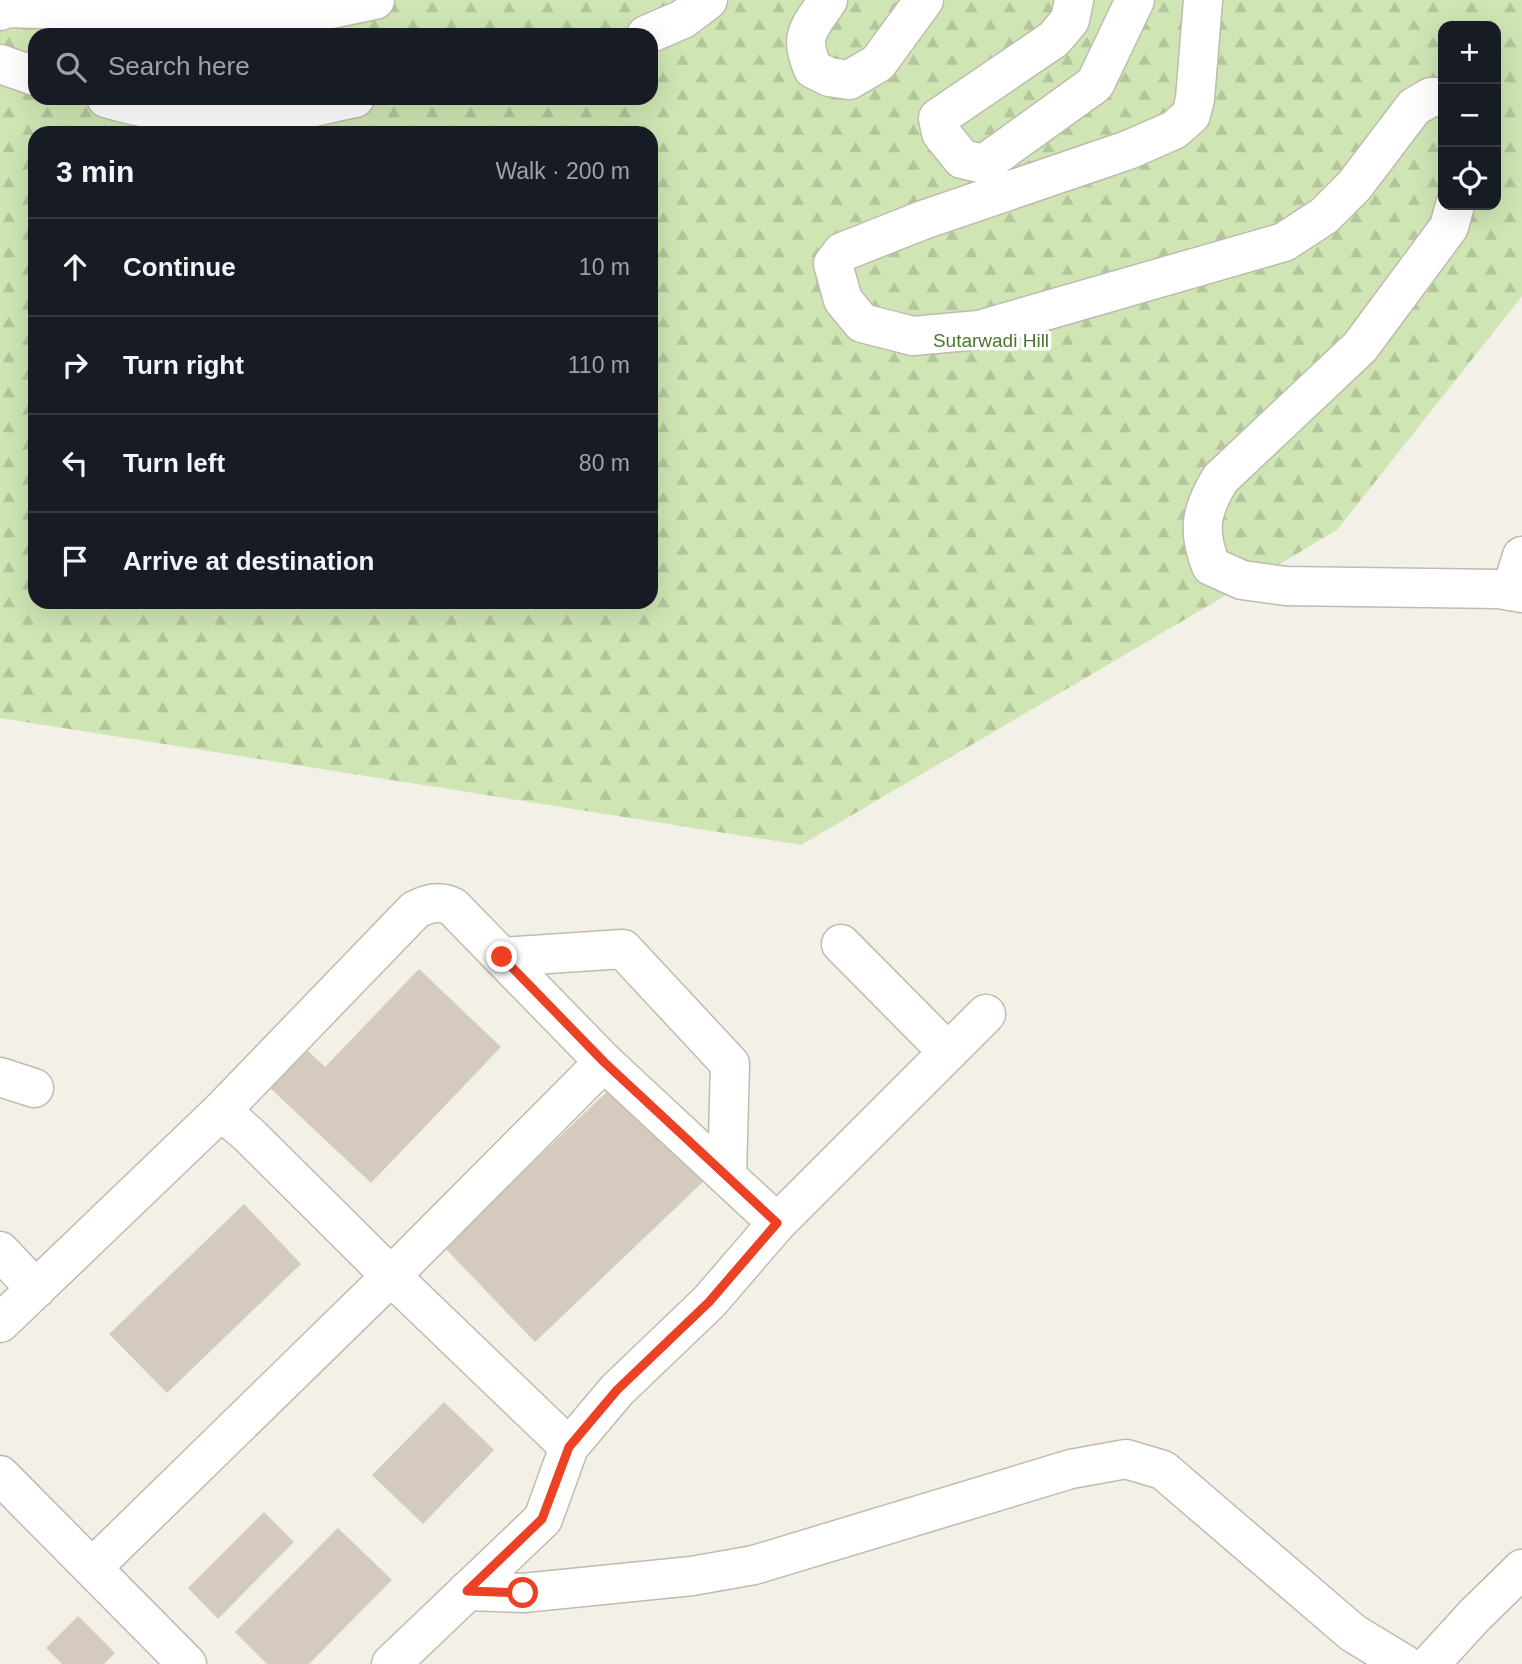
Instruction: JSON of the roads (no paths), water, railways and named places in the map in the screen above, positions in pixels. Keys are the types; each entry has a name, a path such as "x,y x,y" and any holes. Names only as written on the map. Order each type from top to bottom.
{"lane":[{"path":"0,11 6,8 242,15 322,11 375,0"},
{"path":"658,30 683,19 708,0"},
{"path":"828,0 804,37 806,53 813,69 829,77 849,80 878,63 924,0"},
{"path":"1074,0 1070,20 1054,39 938,118 940,133 961,159 984,164 1094,83 1135,0"},
{"path":"1203,0 1195,99 1191,115 1174,131 923,220 842,252 833,264 843,300 862,323 913,336 979,330 1284,242 1324,216 1354,186 1414,107 1431,97 1438,97"},
{"path":"0,64 28,74"},
{"path":"128,105 208,115 272,114 319,105"},
{"path":"1454,210 1449,227 1360,346 1220,479 1207,501 1202,524 1204,547 1211,566 1242,580 1286,586 1518,580"},
{"path":"0,1323 221,1111 415,910 434,903 445,903 453,907 604,1062 777,1223"},
{"path":"841,944 948,1052"},
{"path":"502,957 624,949 730,1064 727,1176"},
{"path":"391,1664 542,1519 569,1447 617,1390 709,1302 777,1223 986,1014"},
{"path":"93,1567 391,1276 604,1062"},
{"path":"221,1111 248,1134 569,1447"},
{"path":"0,1251 36,1289"},
{"path":"467,1591 523,1593 692,1576 754,1564 1071,1469 1126,1459 1163,1470 1353,1633 1404,1664"},
{"path":"0,1475 187,1664"},
{"path":"1430,1664 1522,1569"}],"park label":[{"name":"Sutarwadi Hill","path":"991,340"}]}
